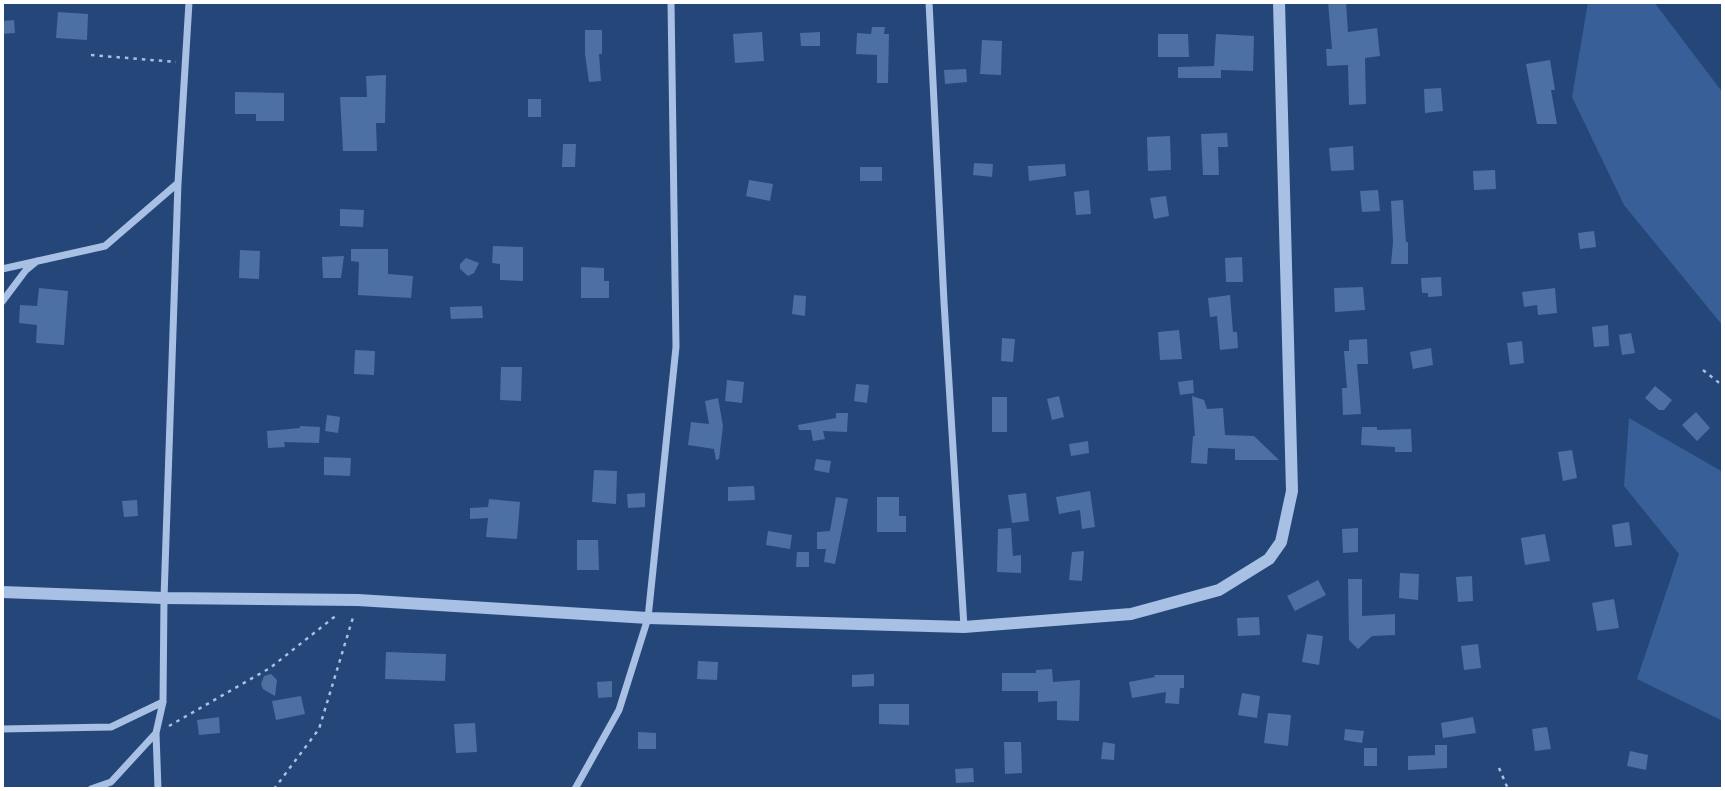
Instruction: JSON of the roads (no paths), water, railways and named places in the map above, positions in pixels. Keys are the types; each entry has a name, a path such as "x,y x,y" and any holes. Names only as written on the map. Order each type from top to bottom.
{"street":[{"path":"158,789 156,733 163,702 163,598 178,183 189,2"},
{"path":"576,789 619,709 648,618 676,347 671,2"},
{"path":"929,2 964,627"},
{"path":"2,592 163,598 358,600 648,618 964,627 1131,614 1219,590 1269,559 1281,542 1292,491 1279,2"},
{"path":"2,269 105,246 178,183"},
{"path":"2,302 37,260"},
{"path":"2,729 111,727 163,702"},
{"path":"91,789 111,782 156,733"}]}
